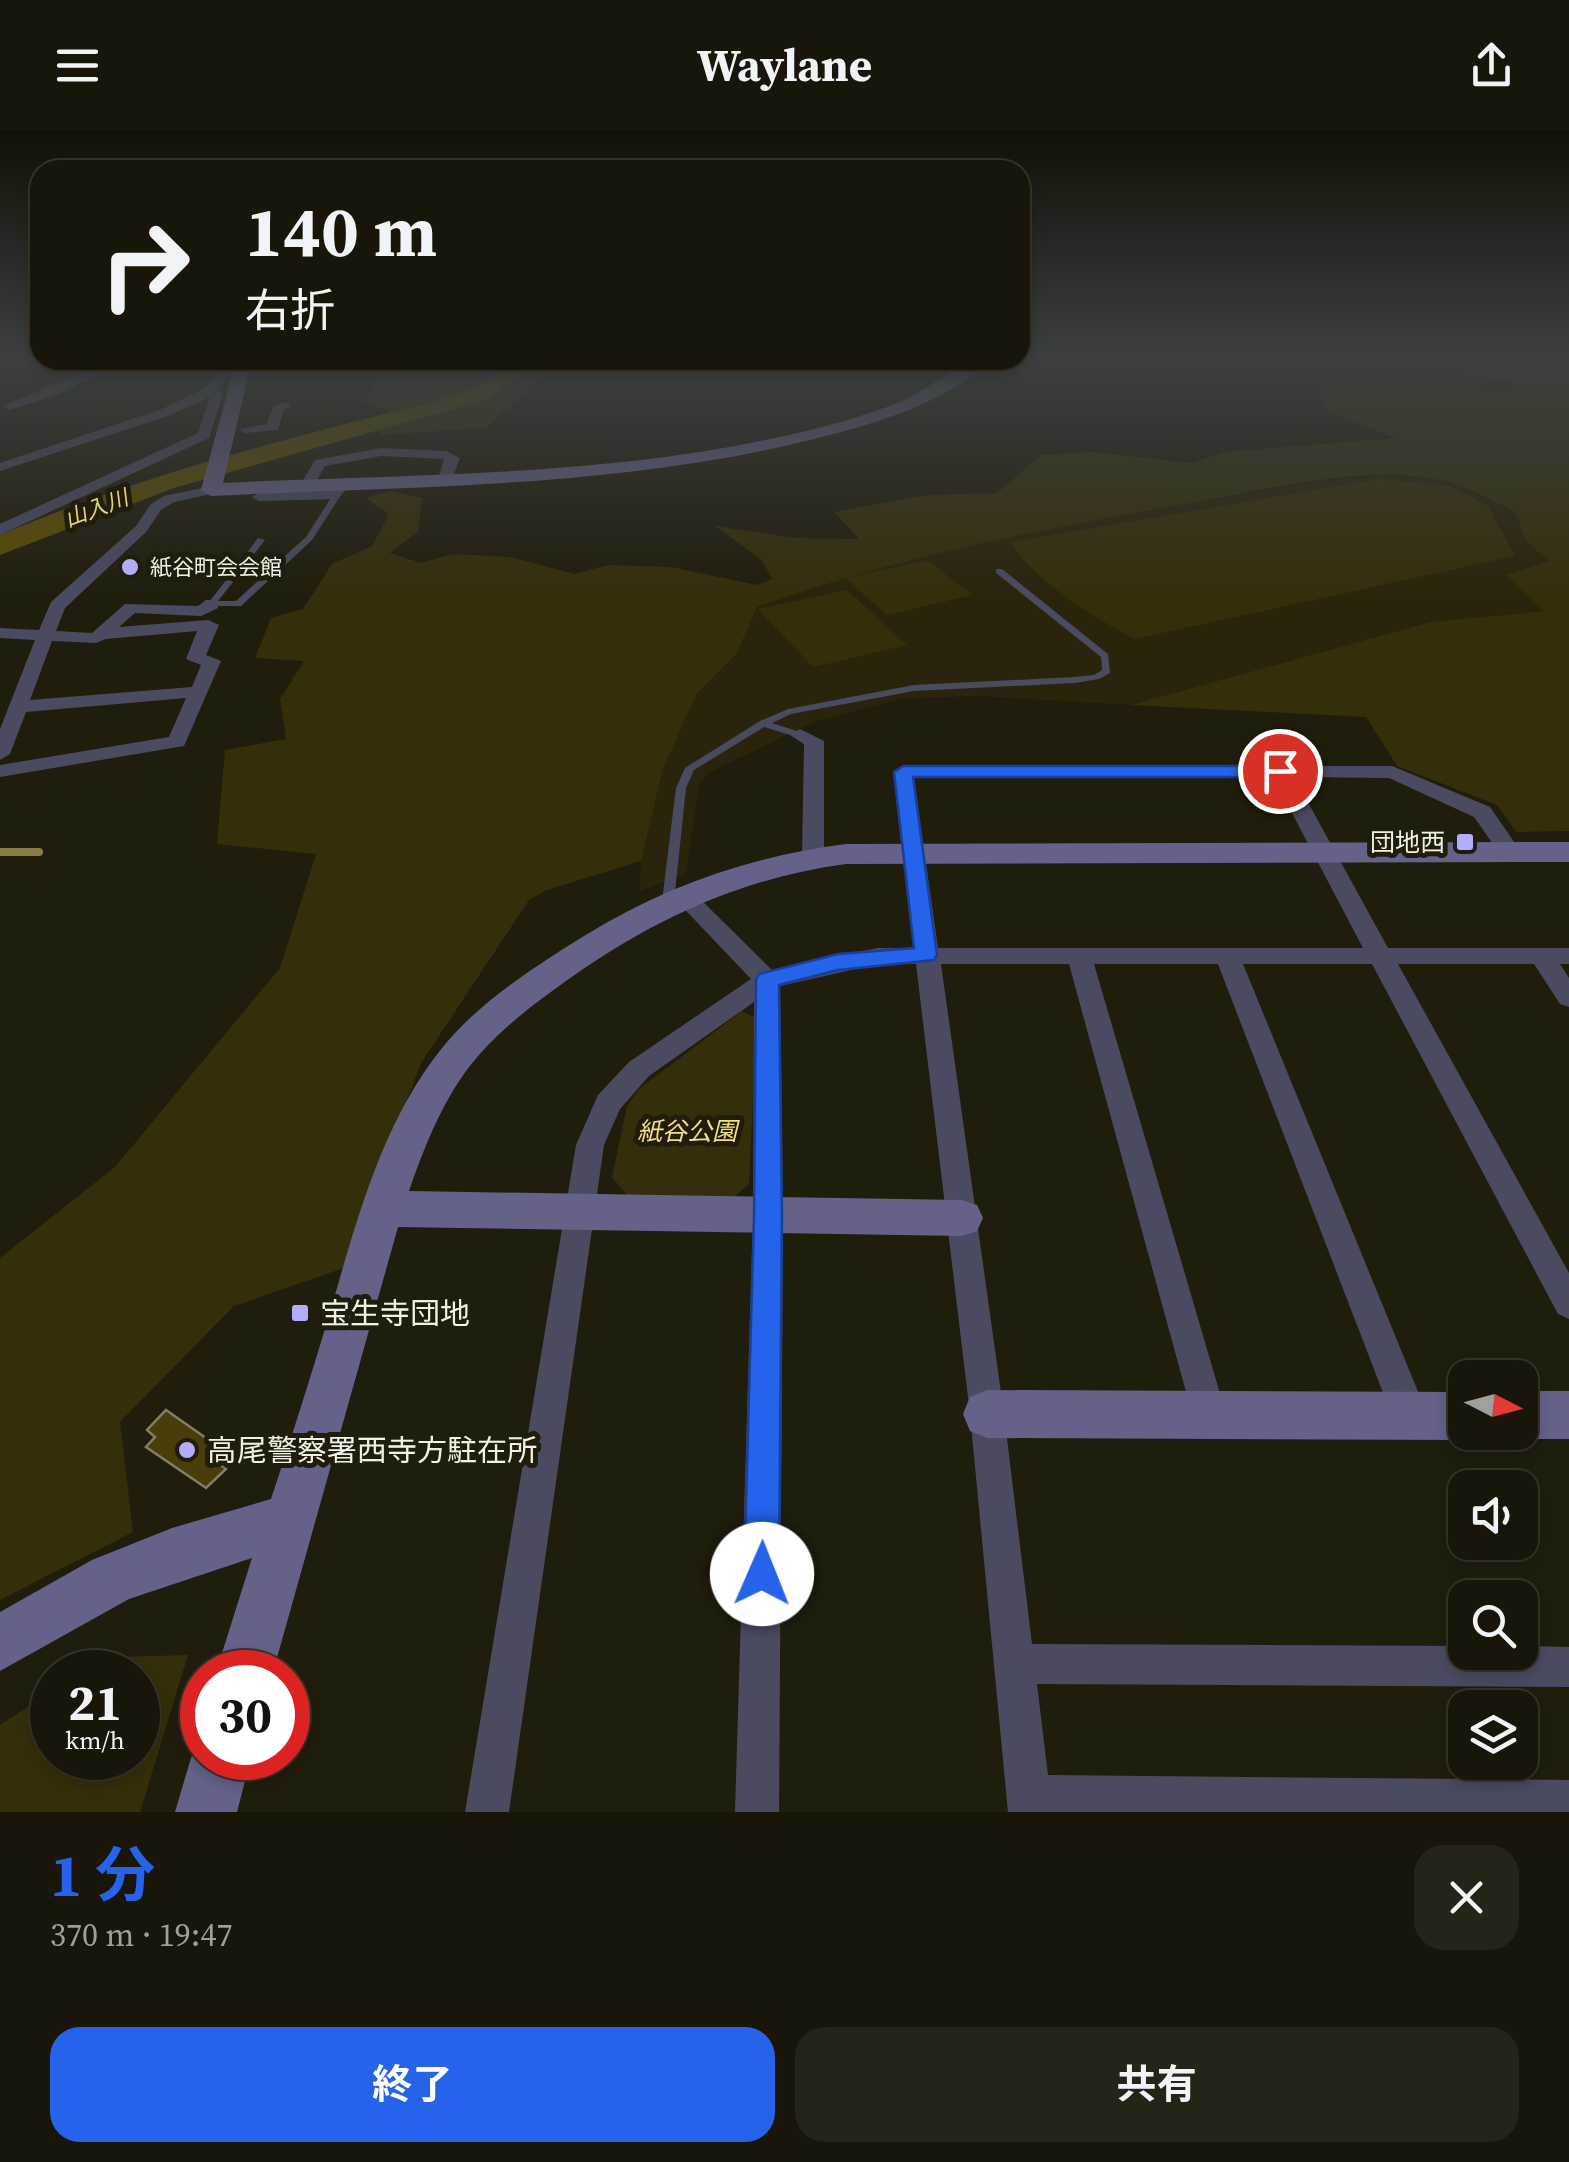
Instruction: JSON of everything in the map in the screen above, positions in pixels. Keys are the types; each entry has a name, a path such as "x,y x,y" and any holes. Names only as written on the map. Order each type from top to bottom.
{"street":[{"path":"0,467 88,438"},
{"path":"0,530 196,438"},
{"path":"223,483 235,438"},
{"path":"231,452 239,438"},
{"path":"260,497 445,479 608,470 793,438"},
{"path":"308,484 320,463 381,452 446,454 453,458 445,479"},
{"path":"2,743 57,606 141,529 156,507 223,483 308,484 341,489"},
{"path":"0,633 96,638 131,608 200,611 212,604"},
{"path":"0,770 174,744 212,662 195,659 213,624 100,634"},
{"path":"17,707 196,692"},
{"path":"800,735 814,741 814,857"},
{"path":"1280,771 1569,1304"},
{"path":"1510,852 1482,812 1392,772 903,772 987,1414 1029,1804 1569,1802"},
{"path":"251,1650 287,1521 412,1129 446,1069 484,1027 573,958 676,898 772,864 814,857 913,851 1569,852"},
{"path":"676,898 767,980 768,1216 757,1812"},
{"path":"487,1812 590,1145 608,1103 639,1069 767,980 838,962 926,955 1555,956 1569,998"},
{"path":"1080,956 1210,1414"},
{"path":"1227,956 1410,1416"},
{"path":"384,1209 962,1218"},
{"path":"987,1414 1448,1416"},
{"path":"1538,1415 1569,1415"},
{"path":"0,1643 111,1579 172,1555 287,1521"},
{"path":"1016,1664 1569,1667"},
{"path":"206,1812 215,1780"}],"lane":[{"path":"212,604 238,604 308,538 341,489"},
{"path":"212,604 226,588 238,564 261,540"},
{"path":"238,564 279,567"},
{"path":"676,898 681,788 690,768 762,723 803,708 914,688 1075,680 1106,671 1105,656 1000,571"},
{"path":"762,723 800,735"}],"shaded area":[{"path":"1384,475 1430,478 1456,485 1515,512 1525,540 1550,561 1545,611 1430,622 1131,705 976,696 900,699 814,722 708,773 699,785 686,874 639,891 641,861 663,769 696,695 737,653 757,607 849,574 1022,533 1307,483"}],"green space":[{"path":"1390,438 1569,438 1569,831 1516,832 1497,805 1397,766 1366,717 1131,705 1430,622 1544,611 1506,575 1549,561 1525,540 1515,512 1441,480 1373,475 1287,485 978,544 867,572 757,607 737,653 696,695 663,769 641,861 547,890 529,900 421,1063 344,1268 234,1306 120,1422 133,1532 0,1600 0,1258 115,1167 280,968 316,854 217,844 225,750 286,739 280,699 304,661 255,658 271,618 303,609 332,564 372,546 389,514 366,498 390,491 422,498 418,532 390,553 421,563 453,554 510,557 575,574 608,565 671,567 757,585 772,579 762,560 715,526 795,538 859,539 834,512 926,495 997,493 1041,455 1091,452 1193,463 1224,452"},
{"path":"1379,479 1449,486 1488,506 1515,556 1135,639 1084,610 1049,584 1011,542"},
{"path":"928,560 972,595 887,615 845,578"},
{"path":"847,590 907,645 813,667 758,609"},
{"name":"紙谷公園","path":"742,1011 757,1019 749,1184 733,1198 627,1195 612,1177 627,1106 639,1089"},
{"path":"180,1655 180,1681 160,1747 160,1656"},
{"path":"30,1705 30,1780 150,1780 140,1812 0,1812 0,1725"}],"building":[{"name":"高尾警察署西寺方駐在所","path":"166,1410 229,1454 219,1463 226,1469 206,1488 146,1447 155,1437 147,1430"}],"waterway":[{"name":"山入川","path":"0,546 165,482 319,438"},
{"path":"0,852 39,852"}],"place":[{"name":"紙谷町会会館","path":"130,567"},
{"name":"団地西","path":"1465,842"},
{"name":"宝生寺団地","path":"300,1313"},
{"name":"高尾警察署西寺方駐在所","path":"187,1450"}],"route":[{"path":"762,1574 767,980 838,962 926,955 903,772 1280,771"}]}
